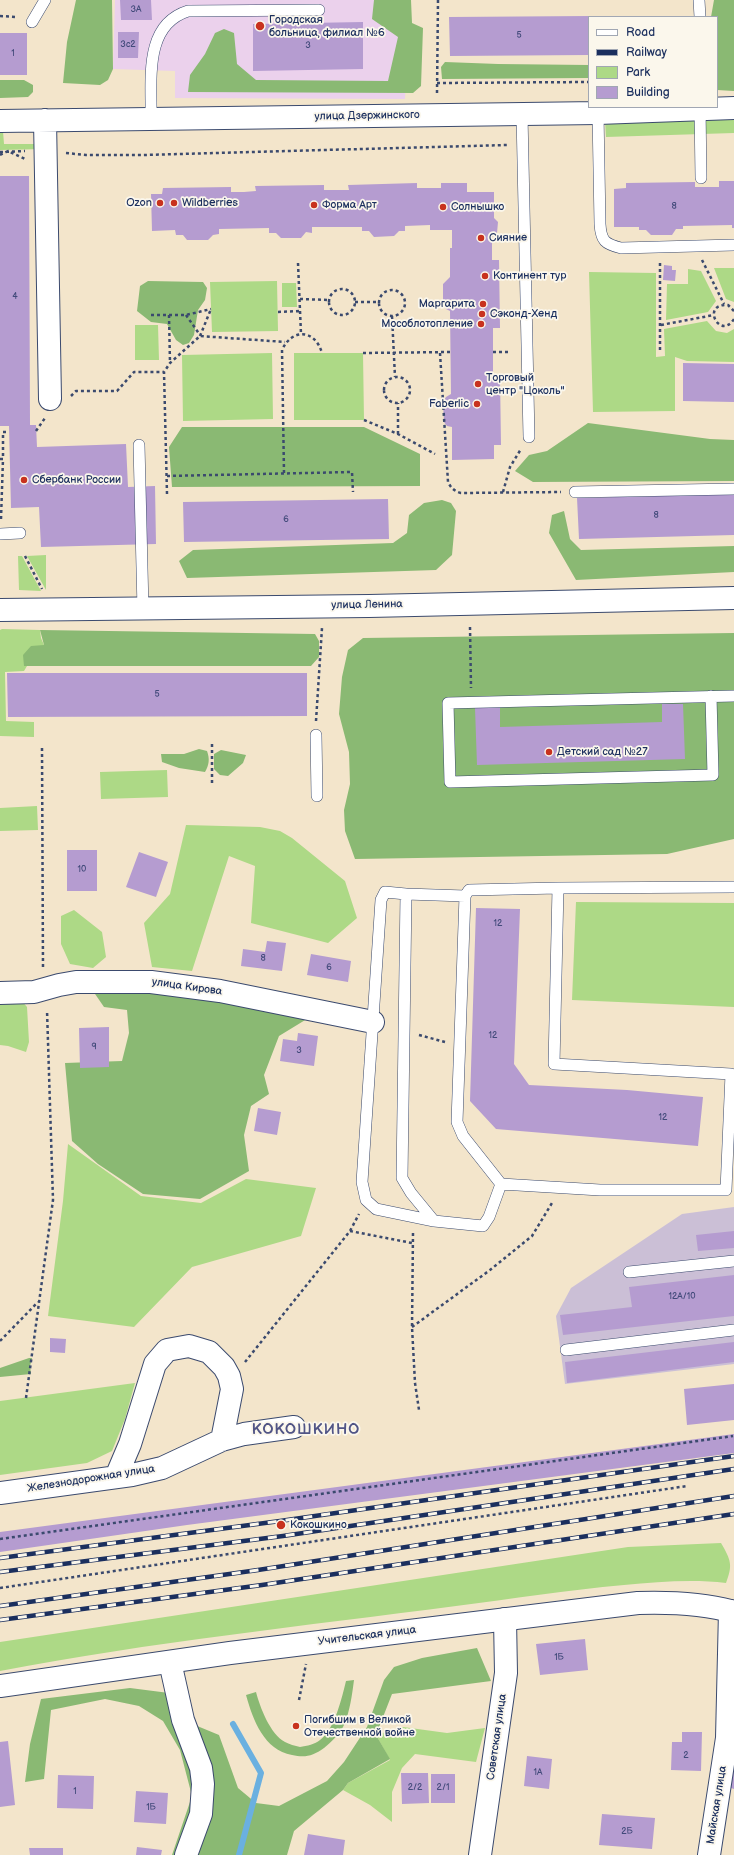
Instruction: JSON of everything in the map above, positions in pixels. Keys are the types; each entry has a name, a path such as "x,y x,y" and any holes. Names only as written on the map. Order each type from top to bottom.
{"street":[{"name":"улица Дзержинского","path":"0,121 522,115 734,108"},
{"path":"45,120 49,406"},
{"name":"улица Ленина","path":"0,610 143,609 734,598"},
{"name":"улица Кирова","path":"0,993 34,992 76,982 151,982 220,991 373,1022"},
{"path":"116,1477 130,1444 155,1364 167,1350 189,1346 208,1352 224,1367 229,1376 232,1389 222,1440"},
{"name":"Железнодорожная улица","path":"0,1493 116,1477 162,1468 222,1440 244,1434 294,1427"},
{"name":"Учительская улица","path":"0,1686 170,1662 638,1603 672,1602 692,1604 732,1612"},
{"name":"Майская улица","path":"709,1855 727,1738 732,1612"},
{"name":"Советская улица","path":"480,1855 506,1673 505,1619"},
{"path":"170,1662 183,1720 201,1768 203,1784 201,1814 186,1855"}],"lane":[{"path":"32,22 45,0"},
{"path":"700,0 700,16"},
{"path":"150,119 153,53 158,36 170,19 188,11 319,10"},
{"path":"700,108 701,178"},
{"path":"598,113 601,234 605,241 610,245 621,248 734,245"},
{"path":"522,115 529,437"},
{"path":"139,445 143,609"},
{"path":"575,492 734,489"},
{"path":"0,534 20,533"},
{"path":"711,696 713,775 450,782 448,703 711,696 734,696"},
{"path":"316,735 317,796"},
{"path":"558,888 554,1064 732,1074 726,1190 600,1190 502,1184 463,1136 457,1122 465,896 469,890 558,888 734,886"},
{"path":"465,896 385,892 381,900 362,1182 366,1200 376,1208 434,1221 483,1226 489,1218 502,1184"},
{"path":"406,894 402,1178 411,1193 434,1221"},
{"path":"629,1272 734,1261"},
{"path":"566,1350 734,1330"}],"path":[{"path":"436,115 438,0"},
{"path":"0,16 21,17"},
{"path":"437,83 588,82"},
{"path":"46,150 86,155 143,155 522,145"},
{"path":"695,246 724,304 728,305 734,310"},
{"path":"660,247 660,353"},
{"path":"298,263 301,334"},
{"path":"346,289 353,294 355,302 352,310 342,314 333,310 330,300 334,292 346,289"},
{"path":"394,291 401,294 404,301 404,306 400,312 392,316 381,310 379,302 386,292 394,291"},
{"path":"300,299 330,300"},
{"path":"355,302 379,302"},
{"path":"724,304 718,307 714,315 715,320 720,325 727,325 734,321"},
{"path":"151,315 186,316 211,309 200,336 170,363 164,372 167,494"},
{"path":"278,312 300,311"},
{"path":"169,315 170,363"},
{"path":"661,325 714,315"},
{"path":"186,316 200,336"},
{"path":"392,316 395,377"},
{"path":"284,473 282,350 285,342 292,336 301,334 314,337 319,343 322,353"},
{"path":"200,336 285,342"},
{"path":"363,353 451,352"},
{"path":"493,352 526,352"},
{"path":"440,353 448,482 455,491 461,493 575,492"},
{"path":"36,431 49,406 68,398 76,391 117,391 134,372 164,372"},
{"path":"395,377 406,380 410,388 408,396 402,402 398,403 390,401 384,392 387,380 395,377"},
{"path":"398,403 398,434"},
{"path":"364,420 398,434 436,454"},
{"path":"0,534 2,432 9,432"},
{"path":"503,492 510,467 529,437"},
{"path":"167,476 352,472 353,492"},
{"path":"316,735 322,627"},
{"path":"470,627 472,702"},
{"path":"212,744 212,783"},
{"path":"26,1398 53,1200 47,1000 44,989 42,748"},
{"path":"412,1327 485,1274 532,1236 555,1199"},
{"path":"243,1365 350,1231 412,1243 412,1327 415,1384 419,1410"},
{"path":"0,1341 38,1302"},
{"path":"0,1539 733,1436"},
{"path":"0,1588 687,1486"},
{"path":"299,1700 306,1660"}],"shaded area":[{"name":"Городская больница, филиал №6","path":"115,0 408,0 405,99 175,98 175,71 113,69"},
{"path":"734,1207 734,1364 565,1384 556,1316 571,1288 682,1214"}],"green space":[{"path":"76,0 112,0 113,69 108,80 100,85 63,83 67,42"},
{"path":"374,0 411,0 412,23 423,28 421,86 413,93 188,92 190,75 205,54 215,33 224,29 234,33 237,64 256,80 388,81 398,37 372,19"},
{"path":"714,0 734,0 734,91 718,90 718,16 711,16"},
{"path":"445,62 588,65 588,78 442,79 441,67"},
{"path":"0,80 24,80 33,85 33,92 28,97 0,98"},
{"path":"734,118 734,133 606,137 605,121"},
{"path":"0,131 3,131 4,144 41,144 44,149 0,150"},
{"path":"714,268 734,268 734,302 726,299"},
{"path":"688,269 701,271 716,301 708,312 666,320 667,284 688,284"},
{"path":"589,272 656,273 656,357 665,356 664,329 707,321 716,331 727,333 734,329 734,362 687,361 675,357 675,411 593,412"},
{"path":"148,281 203,282 207,288 205,300 198,310 194,335 189,343 183,345 176,340 167,324 151,322 137,311 140,286"},
{"path":"277,281 278,331 212,332 210,282"},
{"path":"282,283 296,283 297,307 282,307"},
{"path":"135,325 158,325 159,360 135,360"},
{"path":"272,353 273,419 183,421 182,355"},
{"path":"294,353 363,353 364,420 294,420"},
{"path":"588,423 710,439 734,440 734,481 533,482 515,471 529,455 547,451"},
{"path":"182,427 364,427 420,454 420,486 172,487 169,447"},
{"path":"442,500 451,503 456,511 452,555 436,570 187,578 179,561 193,550 393,543 407,533 409,515 424,503"},
{"path":"564,511 570,539 581,550 734,546 734,572 576,580 549,533 552,515"},
{"path":"46,555 46,590 27,556"},
{"path":"18,556 22,556 41,591 19,590"},
{"path":"0,630 40,630 44,645 24,666 27,666 24,671 5,672 6,721 34,722 34,737 0,736"},
{"path":"40,630 315,634 319,641 319,657 311,666 24,666 23,655 31,646 44,645"},
{"name":"Детский сад №27","path":"734,633 734,839 667,854 355,859 345,831 344,810 350,784 349,752 339,714 342,677 348,650 363,638"},
{"path":"199,749 207,751 209,757 209,762 205,772 179,768 162,762 161,754 184,754"},
{"path":"221,750 246,755 243,763 228,776 220,775 214,769 214,754"},
{"path":"167,770 168,797 101,799 100,772"},
{"path":"37,806 38,830 0,831 0,808"},
{"path":"186,825 260,827 280,831 292,838 345,881 357,918 328,943 251,923 255,866 229,856 192,971 152,967 144,923 170,894"},
{"path":"576,902 734,903 734,1007 572,1000"},
{"path":"74,910 102,932 106,957 93,968 70,964 61,944 61,916"},
{"path":"157,988 315,1014 279,1036 264,1075 269,1094 251,1106 244,1135 249,1171 200,1199 143,1194 98,1164 72,1141 65,1063 122,1061 129,1033 127,1010 104,1007 93,991"},
{"path":"0,1000 21,1000 27,1007 29,1042 26,1052 0,1045"},
{"path":"68,1144 141,1196 201,1203 246,1179 316,1188 301,1236 192,1267 134,1327 48,1316 63,1201"},
{"path":"32,1358 30,1366 31,1374 0,1377 0,1368"},
{"path":"135,1383 125,1419 112,1451 87,1463 0,1475 0,1401"},
{"path":"721,1543 730,1563 730,1572 726,1583 675,1581 582,1589 114,1651 0,1671 0,1642 628,1547"},
{"path":"477,1648 491,1681 392,1694 376,1735 390,1759 348,1783 343,1790 294,1831 287,1855 172,1855 192,1796 180,1750 163,1721 139,1706 105,1699 51,1710 44,1779 25,1782 30,1744 41,1699 130,1688 169,1693 168,1706 173,1716 219,1735 238,1788 256,1803 279,1806 327,1781 344,1762 367,1727 384,1680 394,1667 422,1658"},
{"path":"354,1680 349,1709 342,1728 335,1738 324,1748 312,1755 305,1756 297,1756 282,1752 267,1740 256,1724 246,1695 256,1692 270,1727 285,1742 300,1747 316,1743 325,1735 334,1721 346,1681"},
{"path":"403,1727 447,1733 485,1728 476,1762 415,1754 402,1768 392,1792 392,1822 370,1805 343,1790 348,1783 390,1760 376,1735"}],"building":[{"path":"120,0 151,0 152,20 121,20"},
{"path":"588,16 588,55 450,56 449,17"},
{"path":"363,22 363,69 253,71 253,24"},
{"path":"118,32 139,32 138,58 118,58"},
{"path":"0,33 27,33 27,75 0,75"},
{"path":"0,176 29,176 30,425 36,425 37,447 126,444 128,487 155,486 156,544 41,547 39,507 11,508 9,426 0,426"},
{"path":"719,181 734,181 734,228 732,228 732,225 683,226 683,229 676,229 672,235 651,235 646,230 639,230 639,227 614,227 614,189 626,188 626,183 695,182 695,187 719,187"},
{"path":"417,183 417,188 441,188 441,183 467,183 467,192 494,192 494,218 498,222 497,233 492,237 492,260 499,260 500,328 493,328 493,377 500,377 501,445 494,445 494,459 452,460 452,427 447,426 444,422 443,402 446,397 451,394 450,311 446,309 443,304 443,284 450,277 450,248 452,248 452,230 430,230 430,225 405,226 405,231 399,231 394,236 374,237 369,231 362,231 362,227 312,227 312,233 306,232 301,238 281,238 276,233 269,233 269,228 219,229 219,234 213,235 208,240 187,240 183,235 176,235 175,230 152,231 151,194 162,194 163,188 231,187 231,192 244,192 256,191 255,186 324,185 324,190 349,190 348,185"},
{"path":"664,265 672,266 672,270 676,270 675,281 663,280"},
{"path":"683,363 734,364 734,402 683,401"},
{"path":"734,494 734,535 579,539 577,498"},
{"path":"388,499 389,539 184,542 183,502"},
{"path":"7,673 307,673 307,716 8,717"},
{"path":"662,704 683,704 685,759 477,765 475,708 500,707 500,727 662,722"},
{"path":"67,850 97,850 97,891 67,891"},
{"path":"139,852 168,862 156,897 126,887"},
{"path":"476,908 520,909 514,1064 529,1085 627,1090 703,1097 698,1146 496,1129 470,1101"},
{"path":"267,941 286,943 282,971 241,966 243,949 265,952"},
{"path":"311,954 351,961 348,982 307,975"},
{"path":"109,1027 109,1067 80,1068 79,1028"},
{"path":"298,1033 318,1036 314,1066 280,1061 283,1039 297,1041"},
{"path":"258,1108 281,1112 277,1135 254,1131"},
{"path":"734,1231 734,1248 698,1251 696,1235"},
{"path":"734,1275 734,1316 563,1335 560,1315 632,1307 629,1287"},
{"path":"50,1338 66,1339 65,1353 50,1352"},
{"path":"734,1342 734,1362 567,1383 565,1362"},
{"path":"734,1384 734,1420 687,1425 684,1389"},
{"path":"734,1434 734,1453 187,1525 0,1552 0,1532"},
{"path":"585,1639 588,1670 540,1675 536,1644"},
{"path":"682,1732 702,1732 701,1771 671,1770 672,1742 682,1742"},
{"path":"8,1741 15,1805 0,1807 0,1742"},
{"path":"527,1756 552,1759 549,1789 524,1786"},
{"path":"732,1768 734,1768 734,1789 728,1787"},
{"path":"401,1773 428,1773 429,1803 402,1804"},
{"path":"431,1774 455,1774 455,1803 431,1803"},
{"path":"58,1775 94,1776 93,1809 57,1808"},
{"path":"136,1791 168,1793 166,1824 134,1822"},
{"path":"602,1814 655,1818 652,1849 599,1845"},
{"path":"308,1834 345,1840 343,1855 304,1855"},
{"path":"137,1847 162,1850 161,1855 136,1855"},
{"path":"29,1848 63,1848 63,1855 30,1855"}],"waterway":[{"path":"233,1724 261,1773 239,1855"}],"railway":[{"path":"0,1558 280,1521 734,1456"},
{"path":"0,1572 283,1536 734,1469"},
{"path":"0,1606 258,1570 734,1496"},
{"path":"0,1620 262,1585 734,1514"}],"place":[{"name":"Городская больница, филиал №6","path":"260,26"},
{"name":"Ozon","path":"160,203"},
{"name":"Wildberries","path":"174,203"},
{"name":"Форма Арт","path":"314,205"},
{"name":"Солнышко","path":"443,207"},
{"name":"Сияние","path":"481,238"},
{"name":"Континент тур","path":"485,276"},
{"name":"Маргарита","path":"483,304"},
{"name":"Сэконд-Хенд","path":"482,314"},
{"name":"Мособлотопление","path":"481,324"},
{"name":"Торговый центр \"Цоколь\"","path":"478,384"},
{"name":"Faberlic","path":"477,404"},
{"name":"Сбербанк России","path":"24,480"},
{"name":"Детский сад №27","path":"549,752"},
{"name":"Кокошкино","path":"281,1525"},
{"name":"Погибшим в Великой Отечественной войне","path":"296,1726"}],"district":[{"name":"КОКОШКИНО","path":"306,1430"}]}
